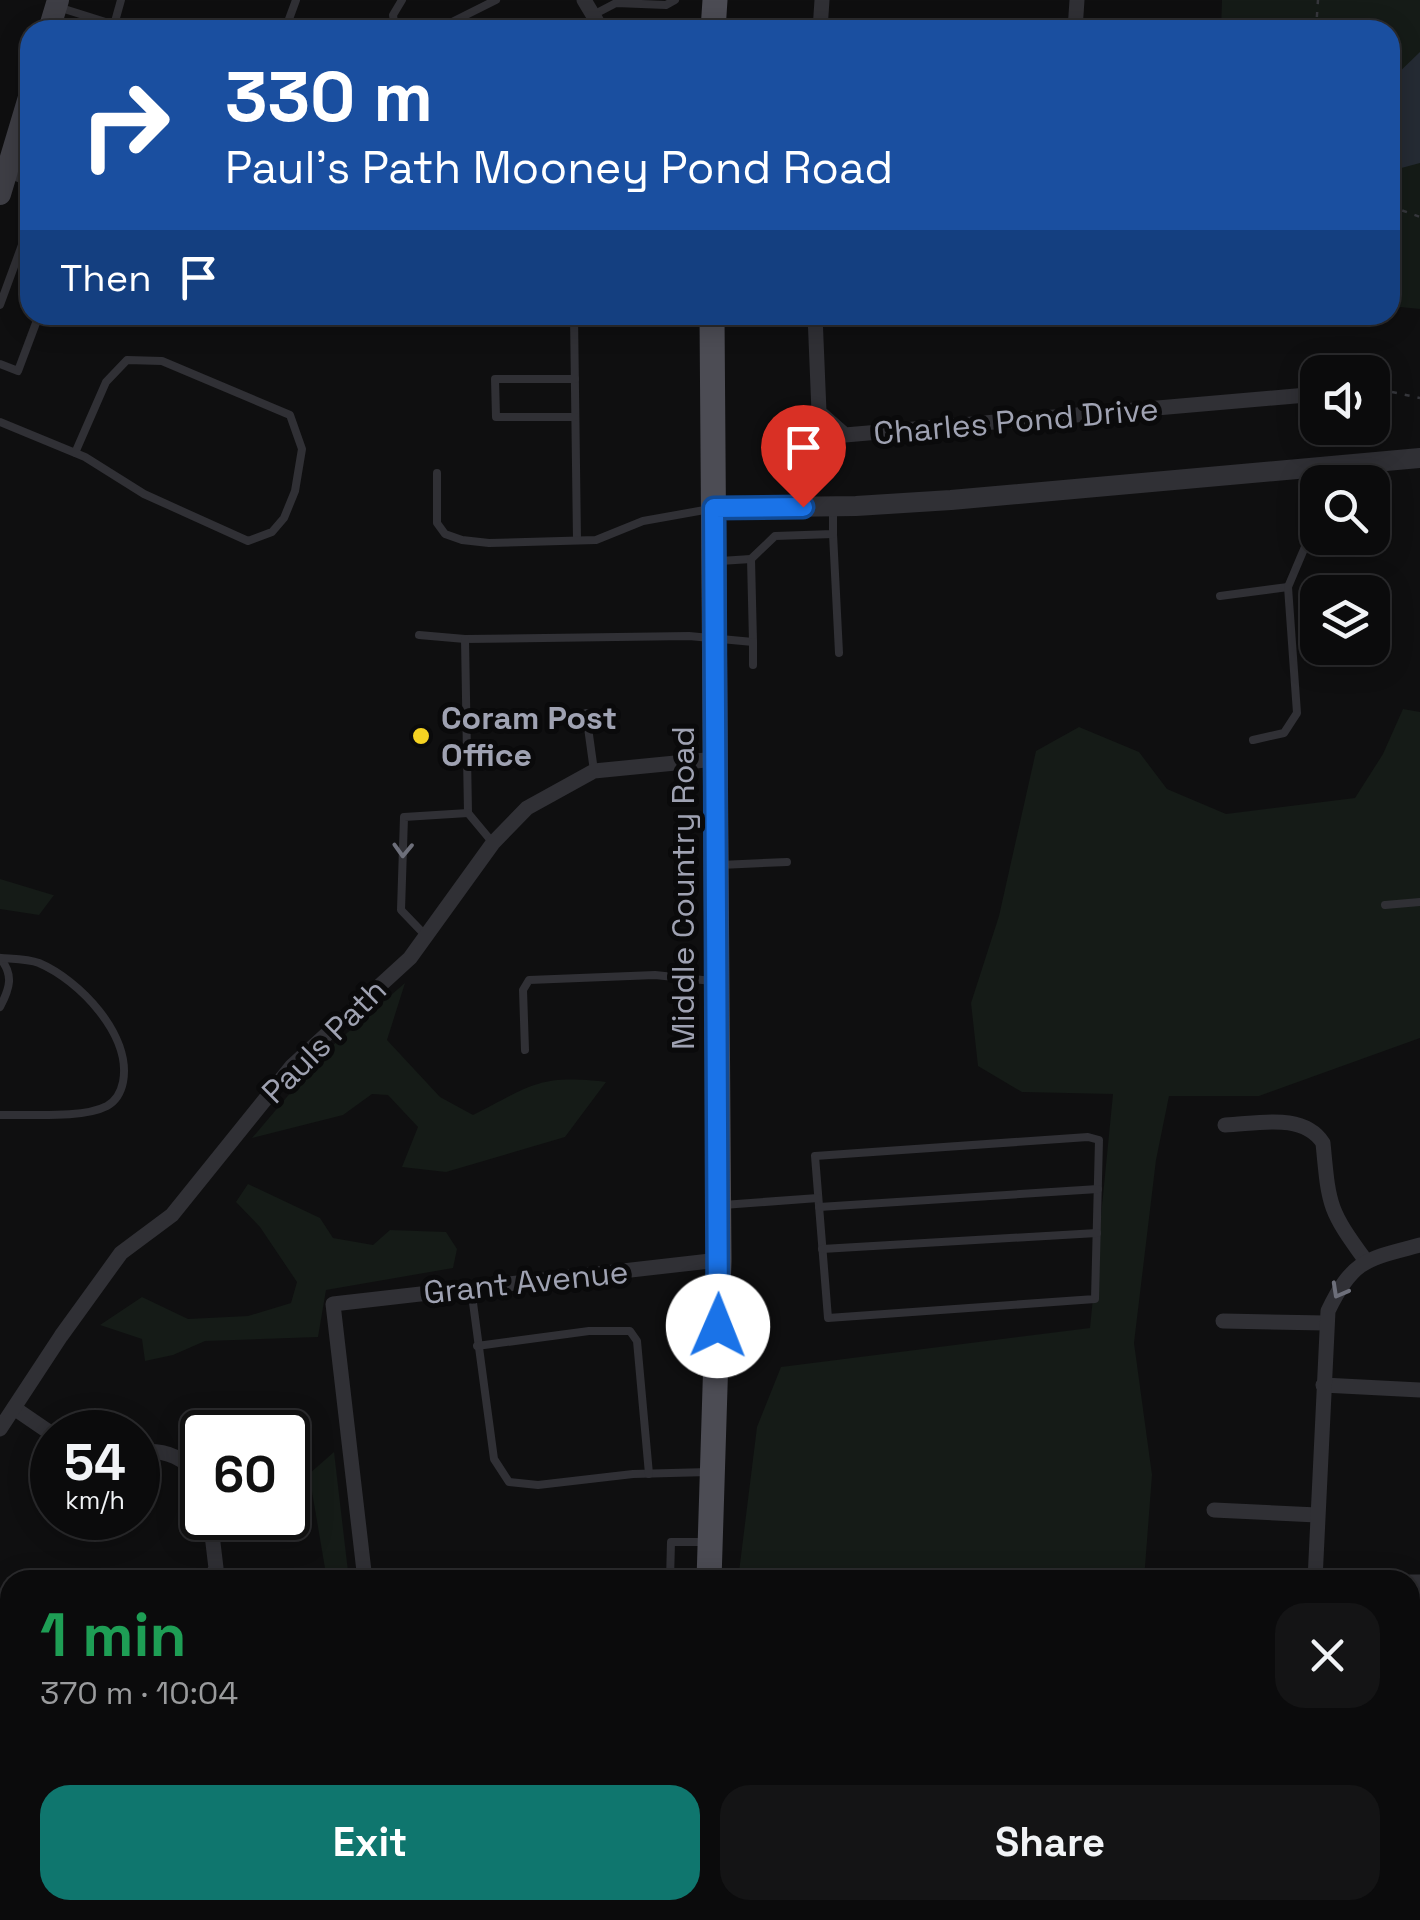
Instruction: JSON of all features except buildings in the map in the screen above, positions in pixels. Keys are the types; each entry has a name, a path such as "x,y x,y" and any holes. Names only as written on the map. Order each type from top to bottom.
{"main road":[{"path":"3,180 20,126"},
{"name":"Middle Country Road","path":"711,1570 719,1260 712,325"}],"street":[{"name":"Charles Pond Drive","path":"815,325 818,412 845,434 869,435 1300,396"},
{"path":"1385,465 1420,458"},
{"path":"714,508 833,507 951,500 1113,483 1300,476"},
{"name":"Pauls Path","path":"0,1430 121,1254 172,1215 292,1066 410,958 493,843 527,808 594,771 716,759"},
{"path":"1225,1125 1299,1124 1319,1136 1331,1208 1366,1261"},
{"path":"1315,1570 1326,1322 1349,1274 1366,1261 1420,1244"},
{"name":"Grant Avenue","path":"364,1570 332,1304 719,1260"},
{"path":"1223,1321 1326,1322"},
{"path":"1323,1385 1420,1390"},
{"path":"14,1408 30,1419"},
{"path":"1214,1510 1318,1515"},
{"path":"213,1540 215,1570"}],"lane":[{"path":"456,20 496,0"},
{"path":"599,20 616,3 666,4 673,0"},
{"path":"57,3 101,20"},
{"path":"0,306 20,251"},
{"path":"0,364 18,370 35,325"},
{"path":"574,325 577,540"},
{"path":"0,422 75,453 144,494 248,541 272,532 284,518 296,491 302,448 290,416 162,361 127,360 106,382 75,453"},
{"path":"575,379 496,379 496,416 575,417"},
{"path":"437,473 437,523 445,534 462,540 596,540 665,515 714,508"},
{"path":"833,507 840,653"},
{"path":"715,561 751,559 775,536 833,534"},
{"path":"1254,740 1284,733 1297,713 1288,586 1301,555"},
{"path":"751,559 753,665"},
{"path":"1220,596 1288,586"},
{"path":"420,635 690,636 752,642"},
{"path":"466,638 468,814 493,843"},
{"path":"586,712 594,771"},
{"path":"426,936 401,910 404,817 468,814"},
{"path":"716,866 786,862"},
{"path":"1385,905 1420,902"},
{"path":"0,1007 9,989 10,971 1,958"},
{"path":"0,1115 90,1112 105,1107 120,1092 125,1064 120,1046 106,1023 89,1000 61,976 36,962 1,958"},
{"path":"525,1050 523,990 529,980 655,975 716,981"},
{"path":"1088,1136 1099,1140 1098,1188 1095,1298 828,1318 816,1156 1088,1136"},
{"path":"718,1205 1098,1188"},
{"path":"822,1249 1097,1232"},
{"path":"471,1288 494,1459 509,1482 538,1485 715,1472"},
{"path":"477,1346 589,1331 630,1331 637,1341 650,1474"},
{"path":"671,1570 672,1542 712,1542"}],"path":[{"path":"1390,392 1420,398"}],"shaded area":[{"path":"1222,0 1420,0 1420,309 1400,307 1400,20 1221,20"},
{"path":"1420,52 1420,163 1400,168 1400,71"},
{"path":"1403,709 1420,712 1420,1038 1259,1096 1169,1096 1156,1160 1134,1343 1152,1475 1145,1570 739,1570 757,1427 781,1367 1090,1328 1113,1094 1022,1092 978,1066 971,1003 999,916 1036,751 1079,727 1139,752 1167,789 1226,814 1355,798 1383,754"},
{"path":"0,879 54,895 39,915 0,909"},
{"path":"405,983 387,1040 440,1097 473,1115 549,1081 606,1082 565,1137 446,1172 402,1167 418,1127 388,1095 372,1094 343,1115 252,1138 325,1052"},
{"path":"248,1184 320,1218 333,1238 373,1245 390,1230 446,1232 457,1249 453,1268 326,1290 318,1337 205,1341 173,1355 145,1361 142,1339 100,1325 142,1297 188,1319 248,1316 291,1303 297,1282 260,1227 236,1202"},
{"path":"334,1452 348,1570 325,1570 310,1473"}],"place":[{"name":"Coram Post Office","path":"421,736"}],"route":[{"path":"718,1326 714,508 803,507"}]}
